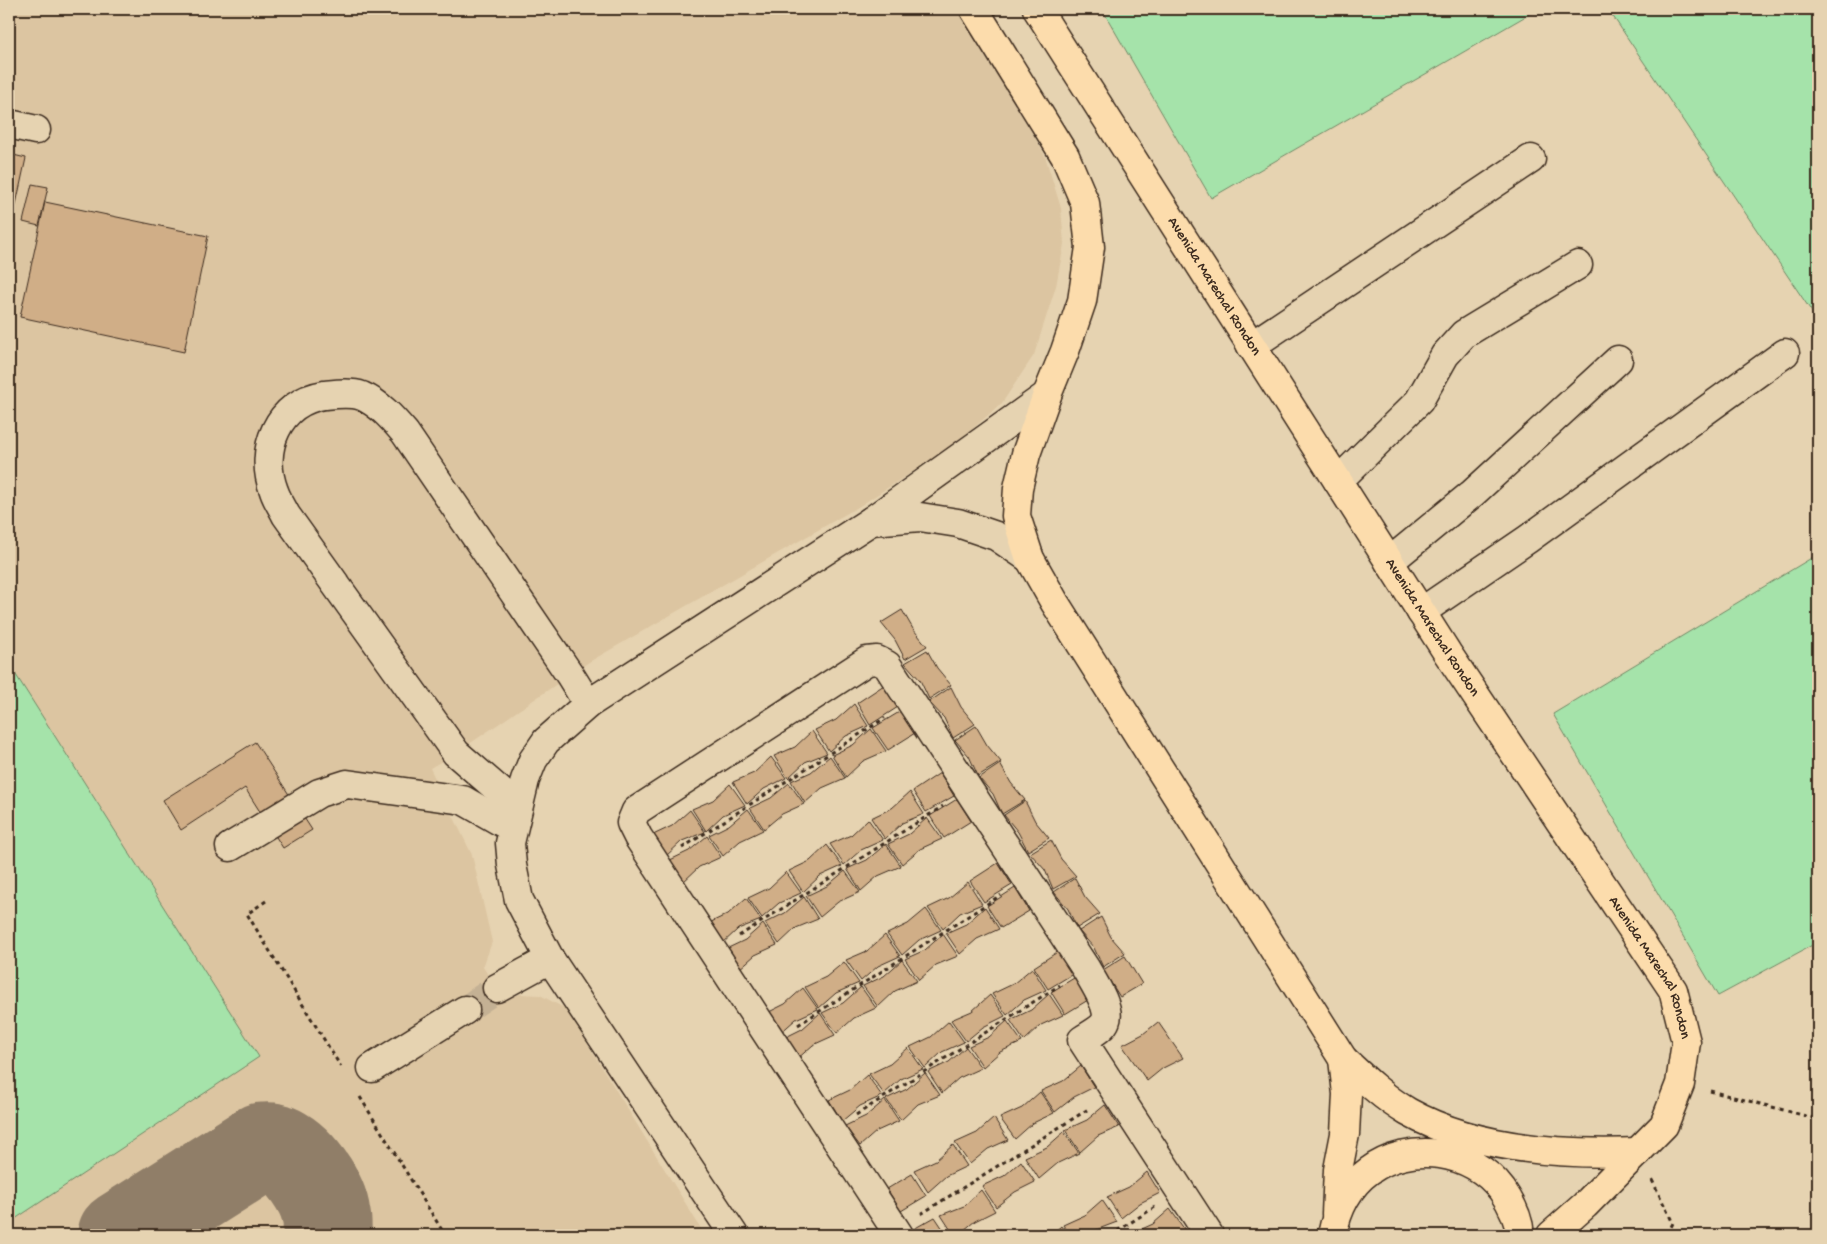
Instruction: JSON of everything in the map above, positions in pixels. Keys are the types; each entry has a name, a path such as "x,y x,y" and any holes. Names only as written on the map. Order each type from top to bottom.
{"main road":[{"path":"974,9 1065,156 1085,203 1090,247 1082,301 1026,454 1018,488 1016,516 1030,558 1054,602 1344,1058 1370,1085 1408,1112 1453,1132 1549,1151 1593,1154 1638,1152"},
{"name":"Avenida Marechal Rondon","path":"1036,9 1421,612 1673,990 1686,1042 1680,1084 1664,1124 1638,1152 1551,1235"},
{"path":"1334,1225 1338,1170 1345,1134 1347,1094 1344,1058"},
{"path":"1334,1225 1344,1198 1368,1171 1384,1161 1420,1152 1455,1156 1486,1173 1498,1185 1508,1200 1516,1215 1520,1235"}],"street":[{"path":"9,124 36,130"},
{"path":"1251,346 1531,160"},
{"path":"1338,481 1419,401 1446,355 1464,334 1578,265"},
{"path":"1421,612 1528,539 1785,353"},
{"path":"1389,562 1472,493 1618,360"},
{"path":"515,817 456,753 286,515 274,491 269,467 270,446 278,424 291,409 310,397 333,394 360,396 384,409 405,433 588,704"},
{"path":"734,1235 550,959 518,900 510,842 525,780 533,760 546,741 588,704 871,521 1047,395"},
{"path":"871,521 920,517 958,523 996,536 1030,558"},
{"path":"897,1233 631,824 636,811 866,661 877,660 887,665 1086,969 1107,1012 1106,1020 1102,1026 1082,1040 1209,1235"},
{"path":"230,847 319,792 347,784 463,800 515,817"},
{"path":"498,988 550,959"},
{"path":"372,1068 465,1010"}],"path":[{"path":"657,864 911,702"},
{"path":"714,952 968,789"},
{"path":"773,1041 1027,879"},
{"path":"832,1131 1086,969"},
{"path":"1680,1084 1818,1119"},
{"path":"897,1233 1116,1092"},
{"path":"1638,1152 1673,1223 1667,1235"},
{"path":"1111,1235 1180,1191"}],"shaded area":[{"path":"9,9 956,9 1017,103 1045,156 1061,208 1064,244 1056,286 1034,355 1002,403 954,445 858,507 589,662 456,753 430,768 472,855 492,942 483,967 504,1000 520,994 540,995 566,1009 705,1235 9,1235"}],"green space":[{"path":"1102,9 1538,9 1211,198"},
{"path":"1608,9 1818,9 1818,321"},
{"path":"1818,554 1818,942 1718,996 1553,714"},
{"path":"9,664 259,1057 9,1223"}],"building":[{"path":"9,154 26,158 9,237"},
{"path":"32,184 48,187 39,226 23,222"},
{"path":"45,202 208,236 184,352 20,317"},
{"path":"902,610 913,629 927,646 905,659 895,640 881,623"},
{"path":"927,650 937,668 951,685 929,699 920,680 905,663"},
{"path":"884,685 898,707 870,725 857,703"},
{"path":"951,687 961,707 975,724 953,738 944,718 929,702"},
{"path":"854,704 868,726 846,736 829,751 815,730 836,720"},
{"path":"901,711 915,733 888,750 873,728"},
{"path":"976,726 987,745 1001,762 978,776 969,756 955,740"},
{"path":"871,729 886,751 863,761 846,777 832,755 853,745"},
{"path":"812,731 827,753 805,762 788,778 774,756 795,747"},
{"path":"255,742 312,830 283,848 245,788 181,830 163,800"},
{"path":"830,756 845,778 822,788 805,803 791,781 811,772"},
{"path":"771,757 786,778 764,789 747,804 733,782 754,773"},
{"path":"1000,764 1011,783 1025,800 1002,814 993,794 979,778"},
{"path":"940,773 954,796 926,812 913,791"},
{"path":"789,783 804,804 782,814 764,829 750,808 771,798"},
{"path":"730,784 745,805 723,815 706,831 692,809 713,800"},
{"path":"910,792 924,814 902,823 885,839 871,818 892,808"},
{"path":"957,799 971,821 944,838 930,816"},
{"path":"1025,801 1035,821 1049,838 1028,851 1018,832 1004,815"},
{"path":"748,809 763,830 740,841 723,856 709,835 729,825"},
{"path":"690,810 705,832 682,841 665,857 651,836 672,826"},
{"path":"927,818 942,839 920,849 902,864 888,844 909,834"},
{"path":"868,819 883,840 861,850 844,865 830,844 851,835"},
{"path":"707,836 721,857 699,867 682,883 668,861 689,851"},
{"path":"1051,840 1061,859 1076,876 1053,889 1045,870 1030,853"},
{"path":"886,844 901,866 878,876 861,891 847,869 867,860"},
{"path":"827,845 842,866 820,876 803,892 789,871 810,861"},
{"path":"998,863 1012,885 984,902 970,881"},
{"path":"845,871 860,892 838,902 820,917 806,896 827,886"},
{"path":"786,872 801,893 779,903 762,918 748,898 769,888"},
{"path":"1075,878 1085,897 1100,914 1077,928 1068,909 1054,892"},
{"path":"968,882 982,904 960,913 943,929 928,908 949,898"},
{"path":"1015,888 1029,911 1001,928 987,906"},
{"path":"804,897 818,919 796,928 779,944 765,923 785,913"},
{"path":"746,898 761,920 738,929 721,945 707,924 728,914"},
{"path":"985,907 999,929 977,939 960,954 946,933 966,924"},
{"path":"926,909 941,930 919,940 902,955 887,934 908,924"},
{"path":"1101,917 1111,937 1125,953 1103,967 1094,948 1079,931"},
{"path":"763,924 777,945 755,955 738,970 724,950 745,940"},
{"path":"943,934 958,956 936,965 919,980 905,959 925,950"},
{"path":"885,935 900,956 878,966 861,981 846,960 867,951"},
{"path":"1062,949 1076,972 1048,989 1034,967"},
{"path":"1125,956 1142,984 1120,997 1103,970"},
{"path":"902,960 917,981 895,991 878,1007 863,986 884,976"},
{"path":"844,962 859,983 836,993 819,1008 805,987 826,977"},
{"path":"1032,968 1046,990 1024,1000 1007,1015 992,994 1013,984"},
{"path":"1079,975 1093,997 1065,1014 1051,992"},
{"path":"861,987 876,1008 854,1018 837,1033 822,1013 843,1003"},
{"path":"803,988 818,1009 796,1019 778,1035 765,1014 785,1004"},
{"path":"1049,994 1063,1015 1041,1025 1024,1041 1010,1020 1031,1010"},
{"path":"990,995 1005,1016 983,1027 966,1041 951,1020 972,1011"},
{"path":"820,1013 835,1035 813,1045 796,1060 782,1039 802,1029"},
{"path":"949,1021 964,1042 942,1052 925,1068 910,1047 931,1037"},
{"path":"1007,1021 1022,1042 1000,1052 983,1067 969,1046 989,1037"},
{"path":"1158,1022 1183,1058 1163,1068 1147,1081 1122,1045 1143,1034"},
{"path":"966,1047 981,1068 959,1078 942,1093 928,1072 949,1062"},
{"path":"908,1048 923,1069 901,1079 884,1094 869,1074 890,1064"},
{"path":"1081,1066 1094,1087 1074,1097 1055,1112 1041,1091 1063,1081"},
{"path":"925,1073 940,1095 918,1104 901,1120 886,1099 907,1089"},
{"path":"867,1075 882,1096 860,1106 842,1121 829,1100 850,1090"},
{"path":"1040,1092 1054,1113 1033,1123 1015,1139 1000,1118 1022,1108"},
{"path":"885,1100 899,1121 877,1131 860,1146 845,1126 866,1116"},
{"path":"1105,1105 1119,1127 1098,1136 1080,1152 1065,1130 1087,1120"},
{"path":"994,1118 1008,1140 988,1149 970,1164 955,1143 977,1133"},
{"path":"1064,1132 1079,1153 1058,1163 1039,1179 1025,1157 1047,1147"},
{"path":"953,1145 967,1166 946,1176 928,1192 914,1170 936,1160"},
{"path":"1021,1161 1035,1182 1015,1192 996,1207 982,1186 1004,1176"},
{"path":"1147,1172 1160,1193 1140,1203 1121,1218 1107,1197 1129,1187"},
{"path":"912,1174 926,1196 901,1211 887,1189"},
{"path":"981,1190 995,1211 975,1221 958,1235 954,1235 941,1215 964,1206"},
{"path":"1102,1200 1117,1222 1096,1230 1090,1235 1070,1235 1063,1225 1085,1215"},
{"path":"1170,1209 1185,1230 1173,1235 1131,1234 1153,1224"},
{"path":"935,1217 947,1235 913,1235 910,1231"},
{"path":"1061,1226 1067,1235 1051,1235"}],"taxiway":[{"path":"122,1235 261,1147 274,1147 285,1153 308,1176 324,1206 327,1220 327,1235"}],"tunnel":[{"path":"465,1010 497,988"}]}
